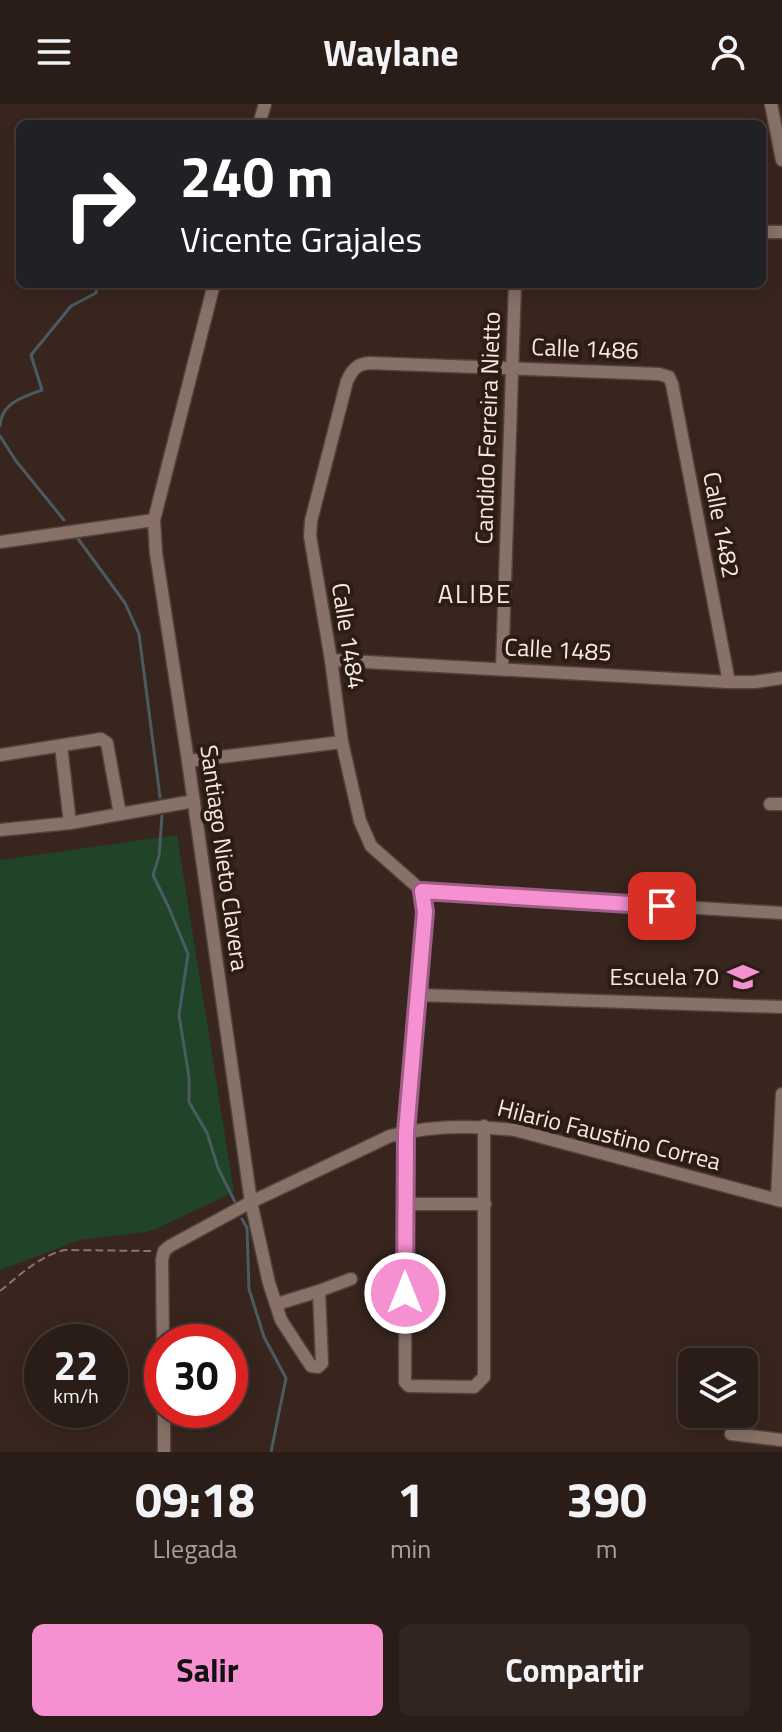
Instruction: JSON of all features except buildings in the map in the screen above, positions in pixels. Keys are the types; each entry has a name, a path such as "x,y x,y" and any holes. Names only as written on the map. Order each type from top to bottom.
{"street":[{"path":"771,104 782,160"},
{"name":"Santiago Nieto Clavera","path":"213,288 154,520 156,553 251,1202 269,1283 281,1320 311,1366 318,1367 322,1363 319,1291"},
{"name":"Candido Ferreira Nietto","path":"502,669 515,288"},
{"name":"Calle 1486","path":"355,367 369,363 659,374 669,377"},
{"name":"Calle 1484","path":"355,367 347,381 311,521 310,536 342,742 365,836 371,846 422,891"},
{"name":"Calle 1482","path":"669,377 729,682"},
{"path":"0,542 154,520"},
{"name":"Calle 1485","path":"331,660 729,682 782,678"},
{"path":"0,755 101,739 107,743 120,814"},
{"path":"188,761 342,742"},
{"path":"61,746 70,823"},
{"path":"0,830 70,823 194,801"},
{"path":"484,1126 484,1377 474,1387 409,1386 405,1382 406,1132 425,912 422,891 782,913"},
{"path":"418,995 782,1007"},
{"path":"779,1200 782,1094"},
{"name":"Hilario Faustino Correa","path":"164,1251 251,1202 390,1136 449,1126 515,1130 779,1200"},
{"path":"405,1204 485,1204"},
{"path":"163,1324 164,1251"},
{"path":"277,1304 351,1279"},
{"path":"164,1428 164,1452"},
{"path":"731,1434 782,1440"}],"path":[{"path":"0,1291 44,1257 64,1250 164,1251"}],"green space":[{"path":"177,835 234,1192 156,1229 80,1240 0,1270 0,860"}],"waterway":[{"path":"0,426 9,406 42,390 31,355 71,306 96,293 97,288"},
{"path":"0,436 16,461 64,520"},
{"path":"76,536 125,603 139,634 160,797"},
{"path":"162,816 159,856 153,875 188,954 179,1015 189,1077 189,1102 207,1133 218,1168 236,1204"},
{"path":"242,1219 247,1228 249,1289 264,1337 286,1378 271,1452"}],"place":[{"name":"Escuela 70","path":"743,977"}],"district":[{"name":"ALIBE","path":"475,594"}],"route":[{"path":"405,1293 406,1132 425,912 422,891 662,906"}]}
